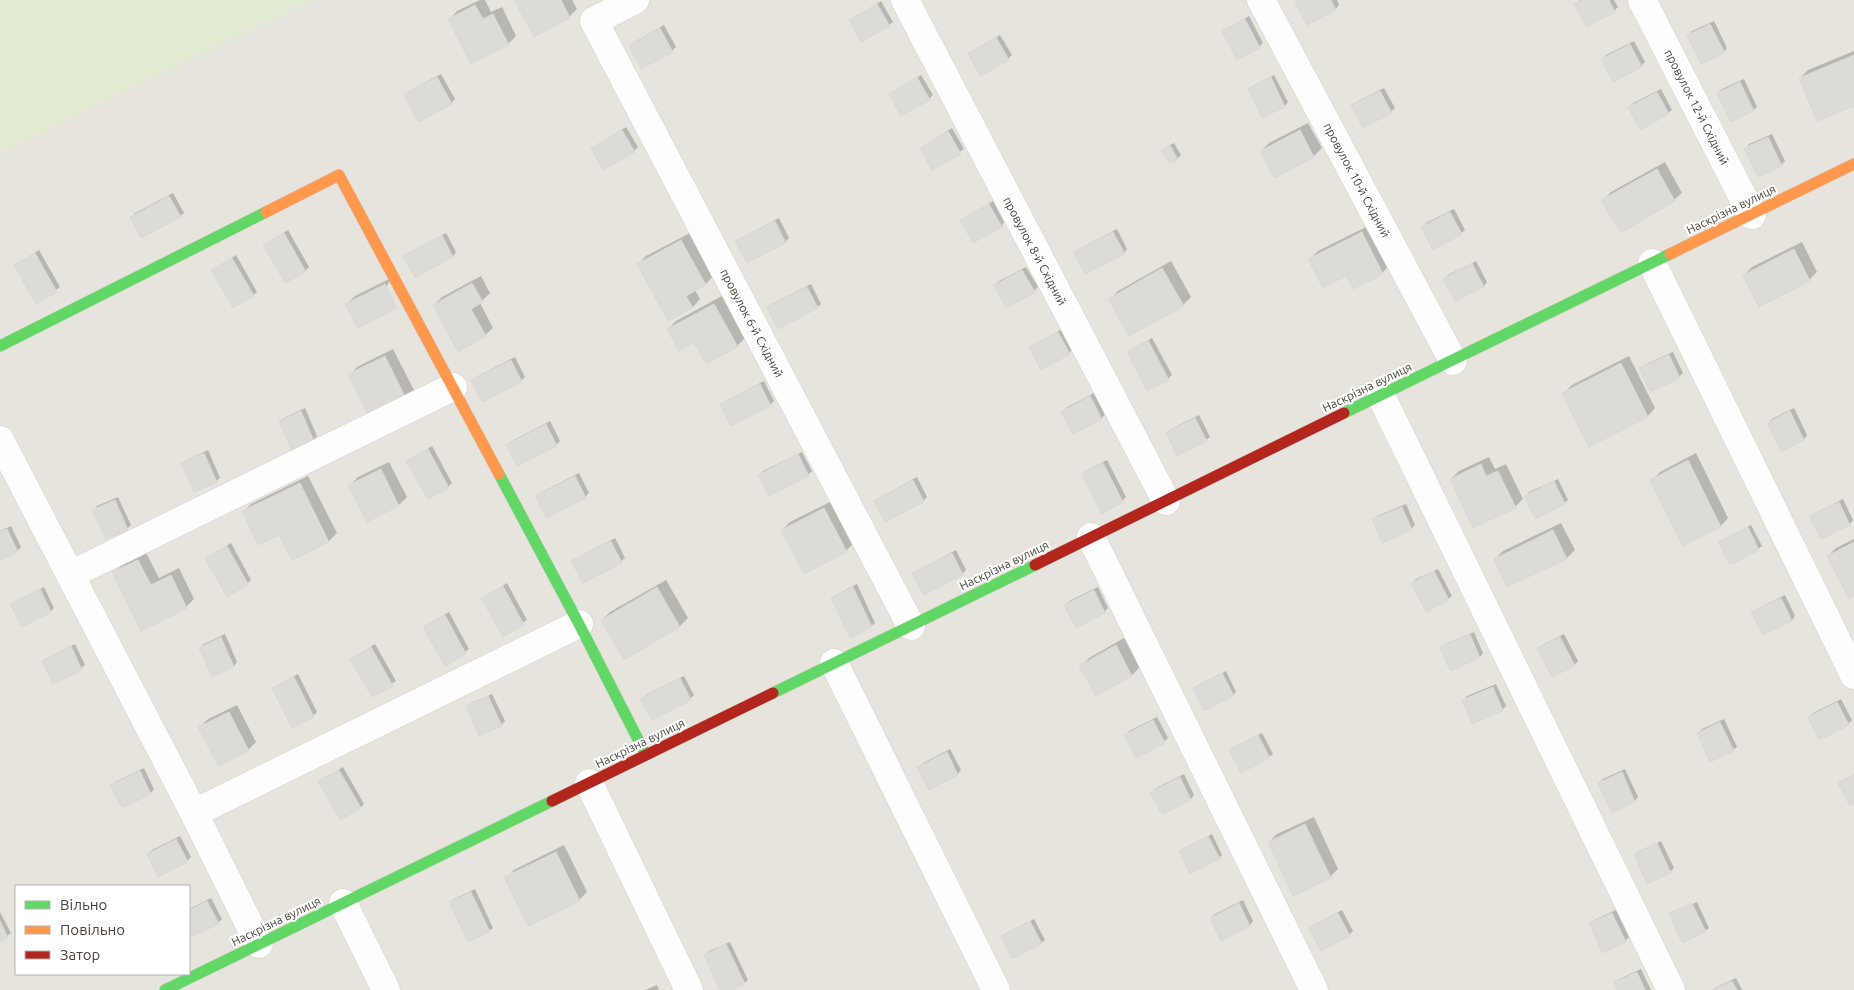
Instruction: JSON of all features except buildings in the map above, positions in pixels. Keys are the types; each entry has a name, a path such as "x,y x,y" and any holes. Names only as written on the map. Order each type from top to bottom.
{"street":[{"name":"провулок 6-й Східний","path":"635,0 594,21 911,626"},
{"name":"провулок 8-й Східний","path":"905,0 1166,501"},
{"name":"провулок 10-й Східний","path":"1261,0 1453,361"},
{"name":"провулок 12-й Східний","path":"1642,0 1752,215"},
{"name":"Наскрізна вулиця","path":"165,990 1854,164"},
{"path":"0,346 339,175 579,624 646,755"},
{"path":"1652,263 1854,675"},
{"path":"70,575 453,387"},
{"path":"1381,396 1671,990"},
{"path":"0,440 194,813 259,944"},
{"path":"1092,537 1314,990"},
{"path":"194,813 579,624"},
{"path":"834,663 996,990"},
{"path":"589,783 689,990"},
{"path":"343,903 386,990"}],"shaded area":[{"path":"312,0 1854,0 1854,990 0,990 0,153"}],"green space":[{"path":"0,0 312,0 0,153"}],"traffic: fast":[{"path":"0,346 266,212"},
{"path":"1344,413 1670,254"},
{"path":"499,474 646,755"},
{"path":"773,693 1035,565"},
{"path":"165,990 552,801"}],"traffic: slow":[{"path":"1670,254 1854,164"},
{"path":"266,212 339,175 499,474"}],"traffic: jam":[{"path":"1035,565 1344,413"},
{"path":"552,801 773,693"}]}
